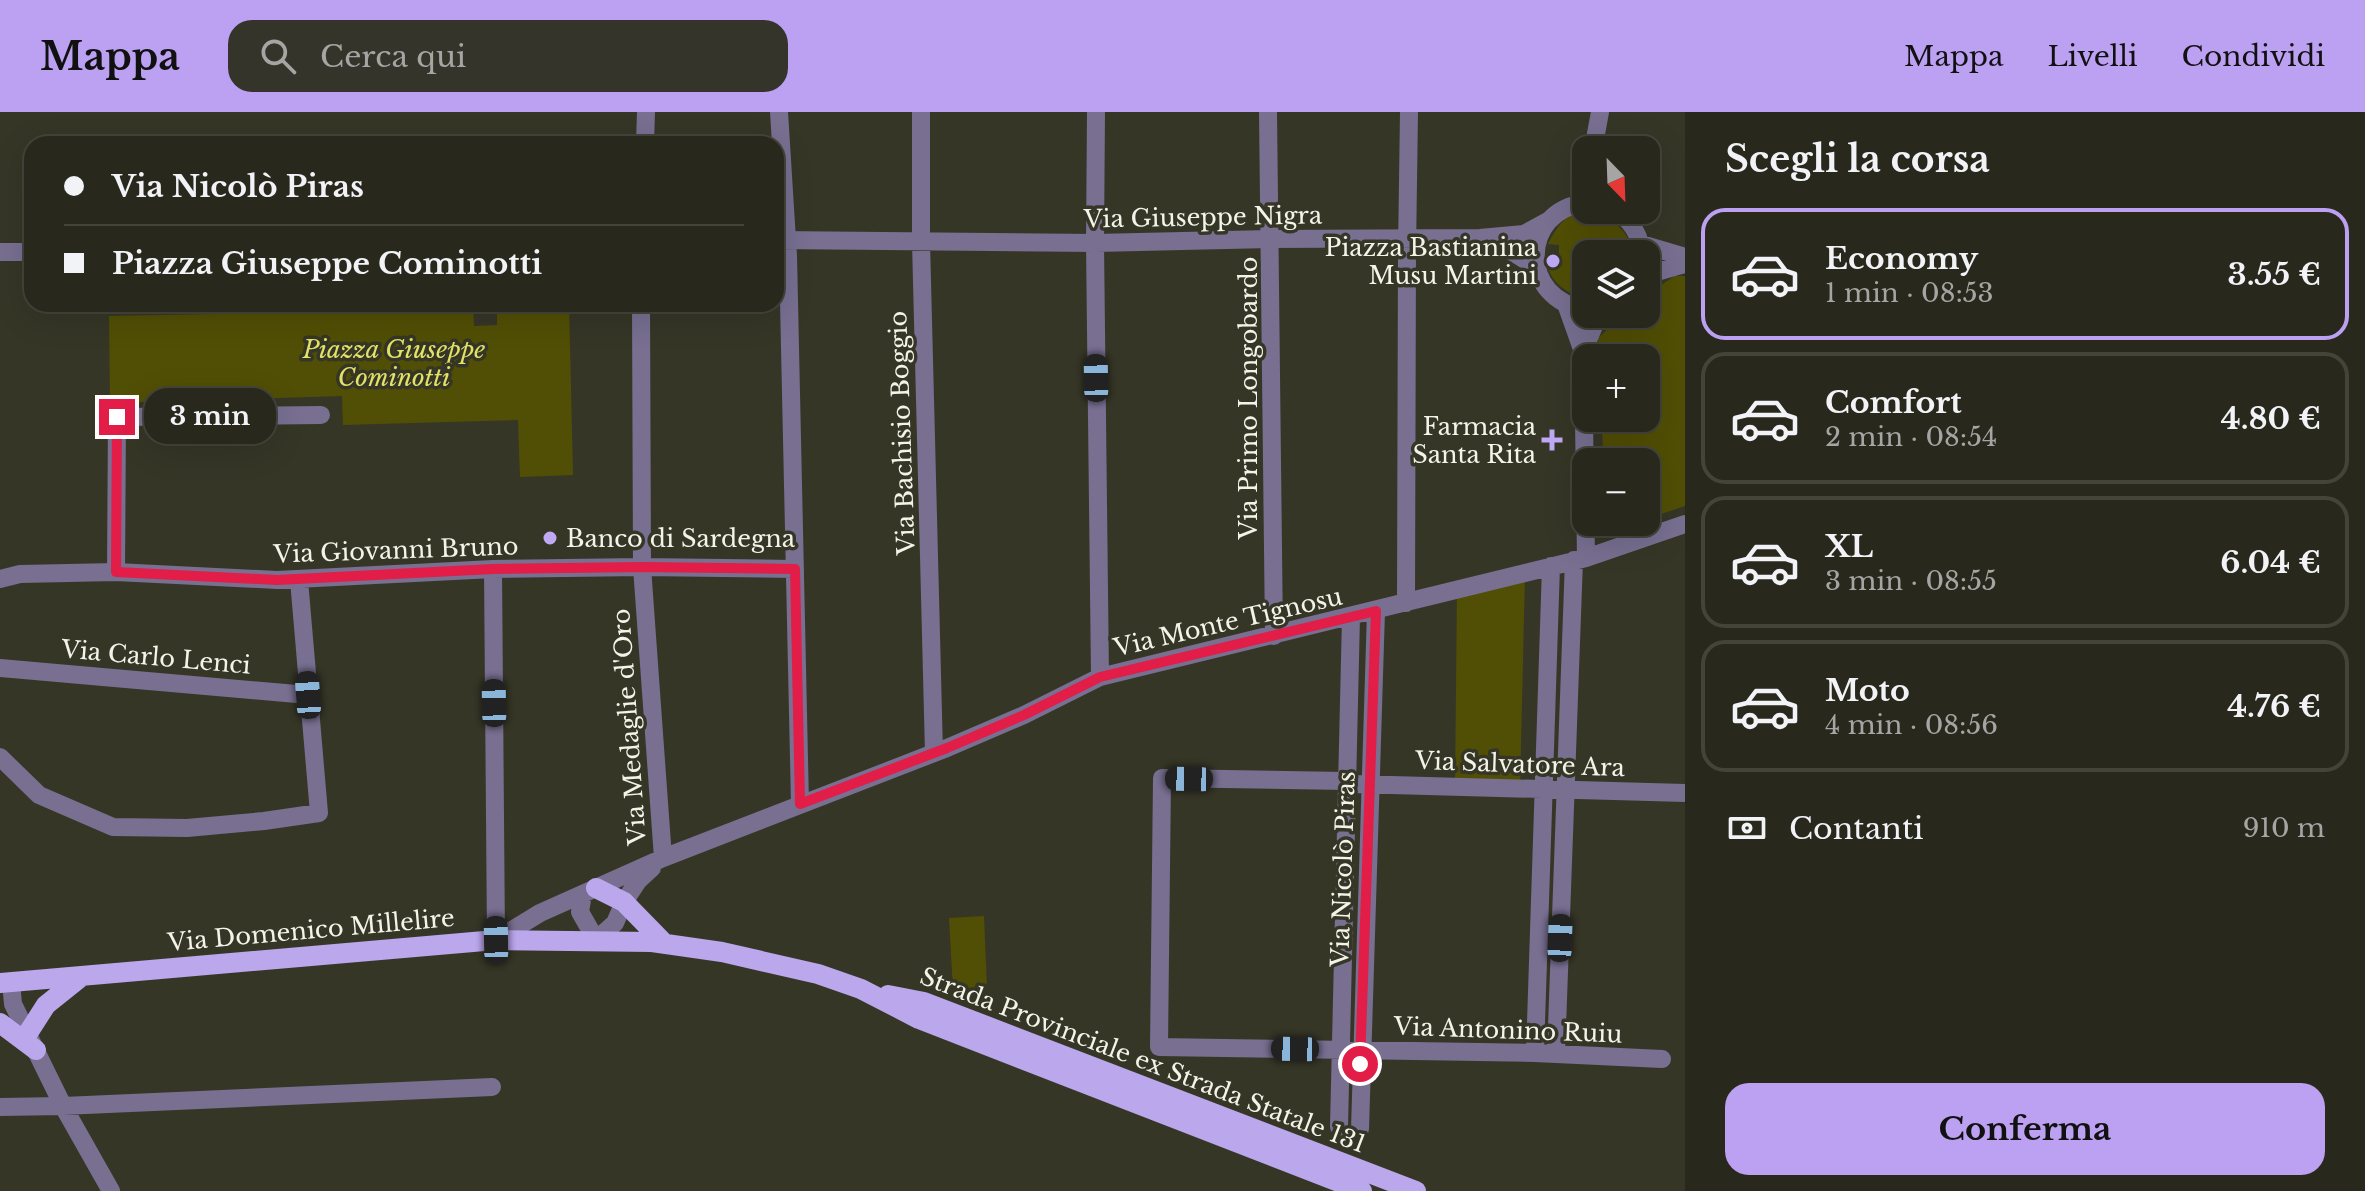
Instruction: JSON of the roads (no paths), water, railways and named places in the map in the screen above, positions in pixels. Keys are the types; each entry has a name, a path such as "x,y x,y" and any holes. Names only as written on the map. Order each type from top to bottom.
{"main road":[{"path":"590,891 624,902 665,944"},
{"name":"Via Domenico Millelire","path":"5,983 496,940 596,940 665,944 722,952 818,974 861,989"},
{"path":"0,1023 32,1042 46,1005 81,977"},
{"name":"Strada Provinciale ex Strada Statale 131","path":"861,989 919,1019 1362,1191"},
{"name":"Strada Provinciale ex Strada Statale 131","path":"861,989 924,1002 1416,1191"}],"street":[{"path":"645,136 646,112"},
{"path":"779,112 780,136"},
{"name":"Via Bachisio Boggio","path":"921,112 921,242 934,753"},
{"path":"1096,112 1100,677"},
{"name":"Via Primo Longobardo","path":"1268,112 1274,636"},
{"path":"1406,603 1409,112"},
{"path":"1596,136 1600,112"},
{"path":"1572,205 1548,221 1537,244 1537,269 1543,284 1553,296 1572,306"},
{"name":"Via Giuseppe Nigra","path":"784,240 1095,243 1486,238 1524,234 1548,221"},
{"name":"Via Giuseppe Nigra","path":"1486,238 1519,254 1537,269"},
{"path":"0,252 24,252"},
{"path":"1660,252 1685,257"},
{"path":"1660,271 1685,264"},
{"path":"784,291 800,804"},
{"path":"1566,304 1580,344"},
{"name":"Via Medaglie d'Oro","path":"641,312 642,567 663,858"},
{"path":"116,572 117,417 321,415"},
{"path":"1556,1054 1566,795 1580,559 1582,432"},
{"name":"Via Monte Tignosu","path":"496,940 540,913 663,858 934,753 1024,715 1100,677 1580,559 1685,524"},
{"path":"1535,1053 1551,566"},
{"path":"493,569 496,940"},
{"name":"Via Giovanni Bruno","path":"0,579 20,574 116,572 299,580 493,569 795,569"},
{"path":"0,757 39,795 113,827 187,828 319,813 299,580"},
{"name":"Via Nicolò Piras","path":"1360,1129 1376,611"},
{"name":"Via Nicolò Piras","path":"1339,1127 1351,617"},
{"name":"Via Carlo Lenci","path":"0,668 308,695"},
{"name":"Via Salvatore Ara","path":"1159,1047 1162,782 1544,794 1685,804"},
{"name":"Via Salvatore Ara","path":"1566,795 1685,793"},
{"name":"Via Monte Tignosu","path":"596,940 615,923 638,881 663,858"},
{"path":"590,891 580,912 596,940"},
{"path":"5,983 63,1106 111,1191"},
{"name":"Via Antonino Ruiu","path":"1159,1047 1535,1053 1662,1059"},
{"path":"0,1107 492,1087"}],"place":[{"name":"Piazza Bastianina Musu Martini","path":"1553,261"},
{"name":"Farmacia Santa Rita","path":"1552,440"},
{"name":"Banco di Sardegna","path":"550,538"}],"park label":[{"name":"Piazza Giuseppe Cominotti","path":"394,363"}]}
